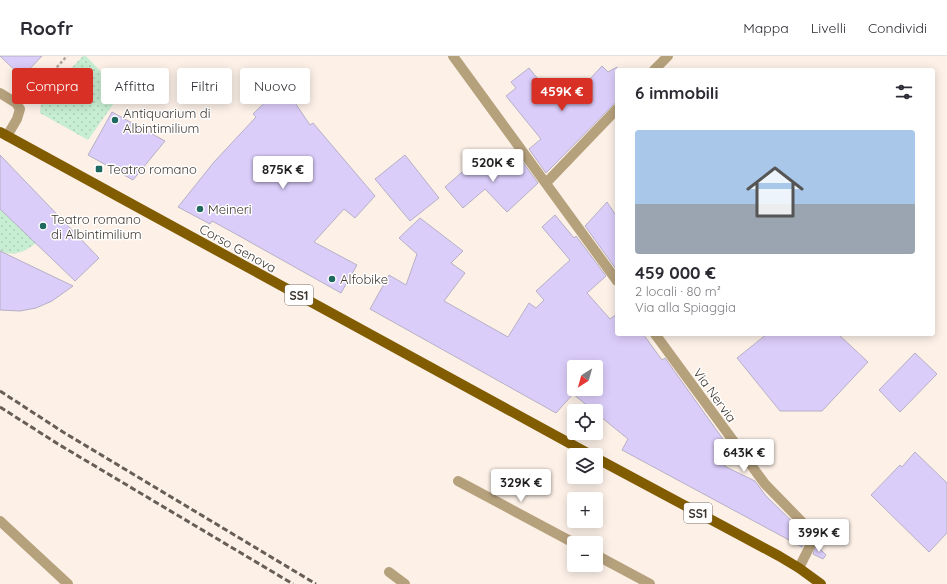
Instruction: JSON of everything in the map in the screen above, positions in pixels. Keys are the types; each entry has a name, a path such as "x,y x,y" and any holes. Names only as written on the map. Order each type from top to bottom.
{"main road":[{"name":"Corso Genova","path":"4,134 578,448"},
{"name":"SS1","path":"603,462 799,568 821,584"}],"street":[{"path":"453,56 615,278"},
{"path":"656,68 668,56"},
{"path":"0,93 16,103 20,109 17,119 4,134"},
{"path":"546,183 615,111"},
{"name":"Via Nervia","path":"656,336 765,484 805,525 810,536 810,546 799,568"},
{"path":"458,481 567,540"},
{"path":"0,520 68,584"},
{"path":"603,559 650,584"},
{"path":"389,572 405,584"}],"path":[{"path":"20,109 67,56"}],"green space":[{"path":"83,56 86,56 101,72 101,104 113,104 88,140 40,113 41,104 93,104 93,68 72,68"},
{"path":"0,209 36,243 19,253 10,254 0,251"}],"building":[{"path":"0,56 42,56 31,68 13,68"},
{"path":"602,66 608,72 615,68 615,103 546,173 529,149 541,139 506,96 516,88 511,82 529,68 562,109"},
{"path":"263,104 296,104 310,125 313,123 375,196 355,218 344,209 314,242 357,265 341,293 212,221 210,224 178,207 214,162 256,117 253,114"},
{"path":"112,112 165,141 133,180 88,155"},
{"path":"484,153 501,174 519,157 538,183 507,212 485,189 463,208 445,187"},
{"path":"0,155 99,258 75,281 0,209"},
{"path":"405,155 439,198 410,221 375,179"},
{"path":"607,202 615,214 615,268 585,226"},
{"path":"555,215 574,238 576,236 606,276 587,293 610,319 615,315 615,336 644,336 662,360 665,358 735,456 724,466 755,481 766,496 800,529 804,538 802,547 622,450 628,439 603,419 603,404 585,404 575,396 603,396 603,360 567,360 567,396 571,396 556,413 370,309 389,275 406,285 417,254 399,238 420,218 463,251 451,263 465,273 444,301 508,337 529,303 536,308 544,300 536,291 570,260 542,227"},
{"path":"0,251 73,286 52,301 36,308 20,311 0,310"},
{"path":"764,336 840,336 868,362 822,411 780,411 737,358"},
{"path":"915,353 937,374 900,412 879,390"},
{"path":"915,452 947,483 947,533 929,552 871,495 900,465 902,467"},
{"path":"816,545 826,555 823,559 813,554"}],"railway":[{"path":"0,391 63,432 316,584"},
{"path":"0,407 58,444 293,584"}],"place":[{"name":"Antiquarium di Albintimilium","path":"115,120"},
{"name":"Teatro romano","path":"99,169"},
{"name":"Meineri","path":"200,209"},
{"name":"Teatro romano di Albintimilium","path":"43,226"},
{"name":"Alfobike","path":"332,279"}]}
